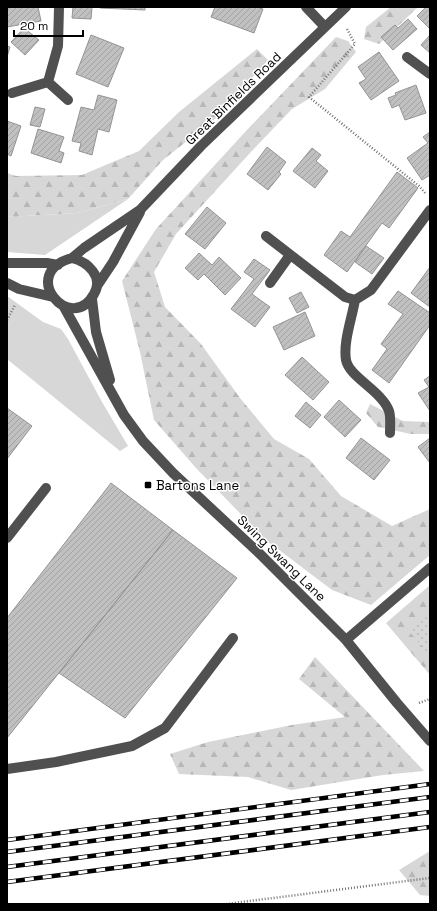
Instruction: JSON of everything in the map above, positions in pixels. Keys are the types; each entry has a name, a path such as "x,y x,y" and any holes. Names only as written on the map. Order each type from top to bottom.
{"street":[{"path":"48,82 58,46 59,7"},
{"path":"306,7 325,27"},
{"name":"Great Binfields Road","path":"72,258 84,248 140,210 201,146 346,7"},
{"path":"407,57 430,74"},
{"path":"12,93 48,82"},
{"path":"48,82 68,100"},
{"name":"Great Binfields Road","path":"97,286 113,262 140,210"},
{"path":"390,433 389,411 372,388 349,368 346,360 346,344 355,300 371,290 430,210"},
{"path":"266,236 345,297 355,300"},
{"path":"270,283 290,255"},
{"path":"72,258 84,262 90,267 95,275 97,286 96,292 92,299 81,307 73,308 64,307 57,302 50,292 48,284 50,276 58,265 72,258"},
{"path":"7,263 47,263 58,265"},
{"path":"7,283 19,289 53,297"},
{"name":"Swing Swang Lane","path":"92,299 96,332 115,397"},
{"name":"Swing Swang Lane","path":"64,307 124,415 143,441 173,473 260,554 346,640 430,741"},
{"path":"7,538 46,488"},
{"path":"346,640 430,568"},
{"path":"7,769 56,762 132,746 165,728 233,638"}],"path":[{"path":"344,23 355,44 309,97 419,186 430,197"},
{"path":"7,320 15,305"},
{"path":"226,904 430,878"}],"green space":[{"path":"391,7 418,7 379,44 364,39 366,27"},
{"path":"336,37 348,41 356,52 325,89 292,109 250,153 176,234 154,272 165,307 201,344 240,398 274,439 309,459 341,496 392,526 430,509 430,555 371,605 332,590 266,540 196,468 154,420 140,352 122,281 156,229 246,131"},
{"path":"257,49 268,60 216,118 163,160 128,199 77,213 7,217 7,173 16,176 82,175 139,151 179,112"},
{"path":"128,199 45,255 7,252 7,217 77,213"},
{"path":"7,296 43,322 61,329 128,446 120,451 7,359"},
{"path":"370,404 403,421 430,422 430,434 411,434 378,427 366,413"},
{"path":"430,585 430,675 386,623"},
{"path":"430,614 430,656 409,631"},
{"path":"315,657 424,771 383,775 291,790 248,777 179,774 170,754 208,742 292,725 345,717 299,679"},
{"path":"430,851 430,896 420,895 399,870"}],"building":[{"path":"7,7 38,7 41,21 7,27"},
{"path":"73,7 92,7 91,19 72,18"},
{"path":"145,7 145,10 100,8"},
{"path":"215,7 257,7 263,9 254,33 211,17"},
{"path":"426,7 430,7 430,29 417,16"},
{"path":"408,19 417,29 393,50 381,37 395,25 398,28"},
{"path":"24,28 39,40 25,55 11,42"},
{"path":"91,35 124,48 108,87 76,74"},
{"path":"430,35 430,53 421,45"},
{"path":"7,46 10,47 7,57"},
{"path":"379,52 399,81 371,100 359,83 366,79 358,67"},
{"path":"416,85 426,113 405,120 399,105 392,108 388,98 396,95 395,93"},
{"path":"98,95 117,100 109,132 98,129 92,155 79,151 81,143 72,141 81,107 94,110"},
{"path":"35,107 45,109 40,127 30,125"},
{"path":"7,121 21,126 11,156 7,154"},
{"path":"38,129 64,137 59,151 64,153 61,163 31,153"},
{"path":"430,132 430,175 422,180 407,158 428,143 423,137"},
{"path":"267,147 286,162 279,172 281,174 268,190 247,174"},
{"path":"312,148 321,155 316,161 328,171 315,188 293,171"},
{"path":"397,172 418,188 389,228 382,223 347,272 324,255 341,231 350,237"},
{"path":"207,207 226,223 205,249 185,234"},
{"path":"366,246 384,258 372,274 355,262"},
{"path":"199,253 212,265 219,257 241,278 225,295 204,274 198,280 185,268"},
{"path":"254,259 270,270 252,294 270,307 255,327 231,309 254,279 244,272"},
{"path":"430,267 430,307 411,293"},
{"path":"398,291 430,313 430,325 389,383 372,370 387,349 381,344 403,314 388,304"},
{"path":"301,292 309,307 297,313 289,298"},
{"path":"305,312 315,336 284,350 273,327"},
{"path":"302,357 329,382 313,400 285,375"},
{"path":"430,376 430,411 418,393 429,387 424,380"},
{"path":"339,400 361,420 345,437 324,417"},
{"path":"306,402 321,415 310,428 295,416"},
{"path":"7,408 32,426 7,459"},
{"path":"361,438 390,460 374,480 346,458"},
{"path":"430,438 430,463 418,447"},
{"path":"111,483 173,530 7,738 7,618"},
{"path":"173,530 237,578 125,718 59,673"}],"railway":[{"path":"7,840 430,784"},
{"path":"7,852 430,797"},
{"path":"7,867 430,812"},
{"path":"7,882 430,827"}],"place":[{"name":"Bartons Lane","path":"148,485"}]}
